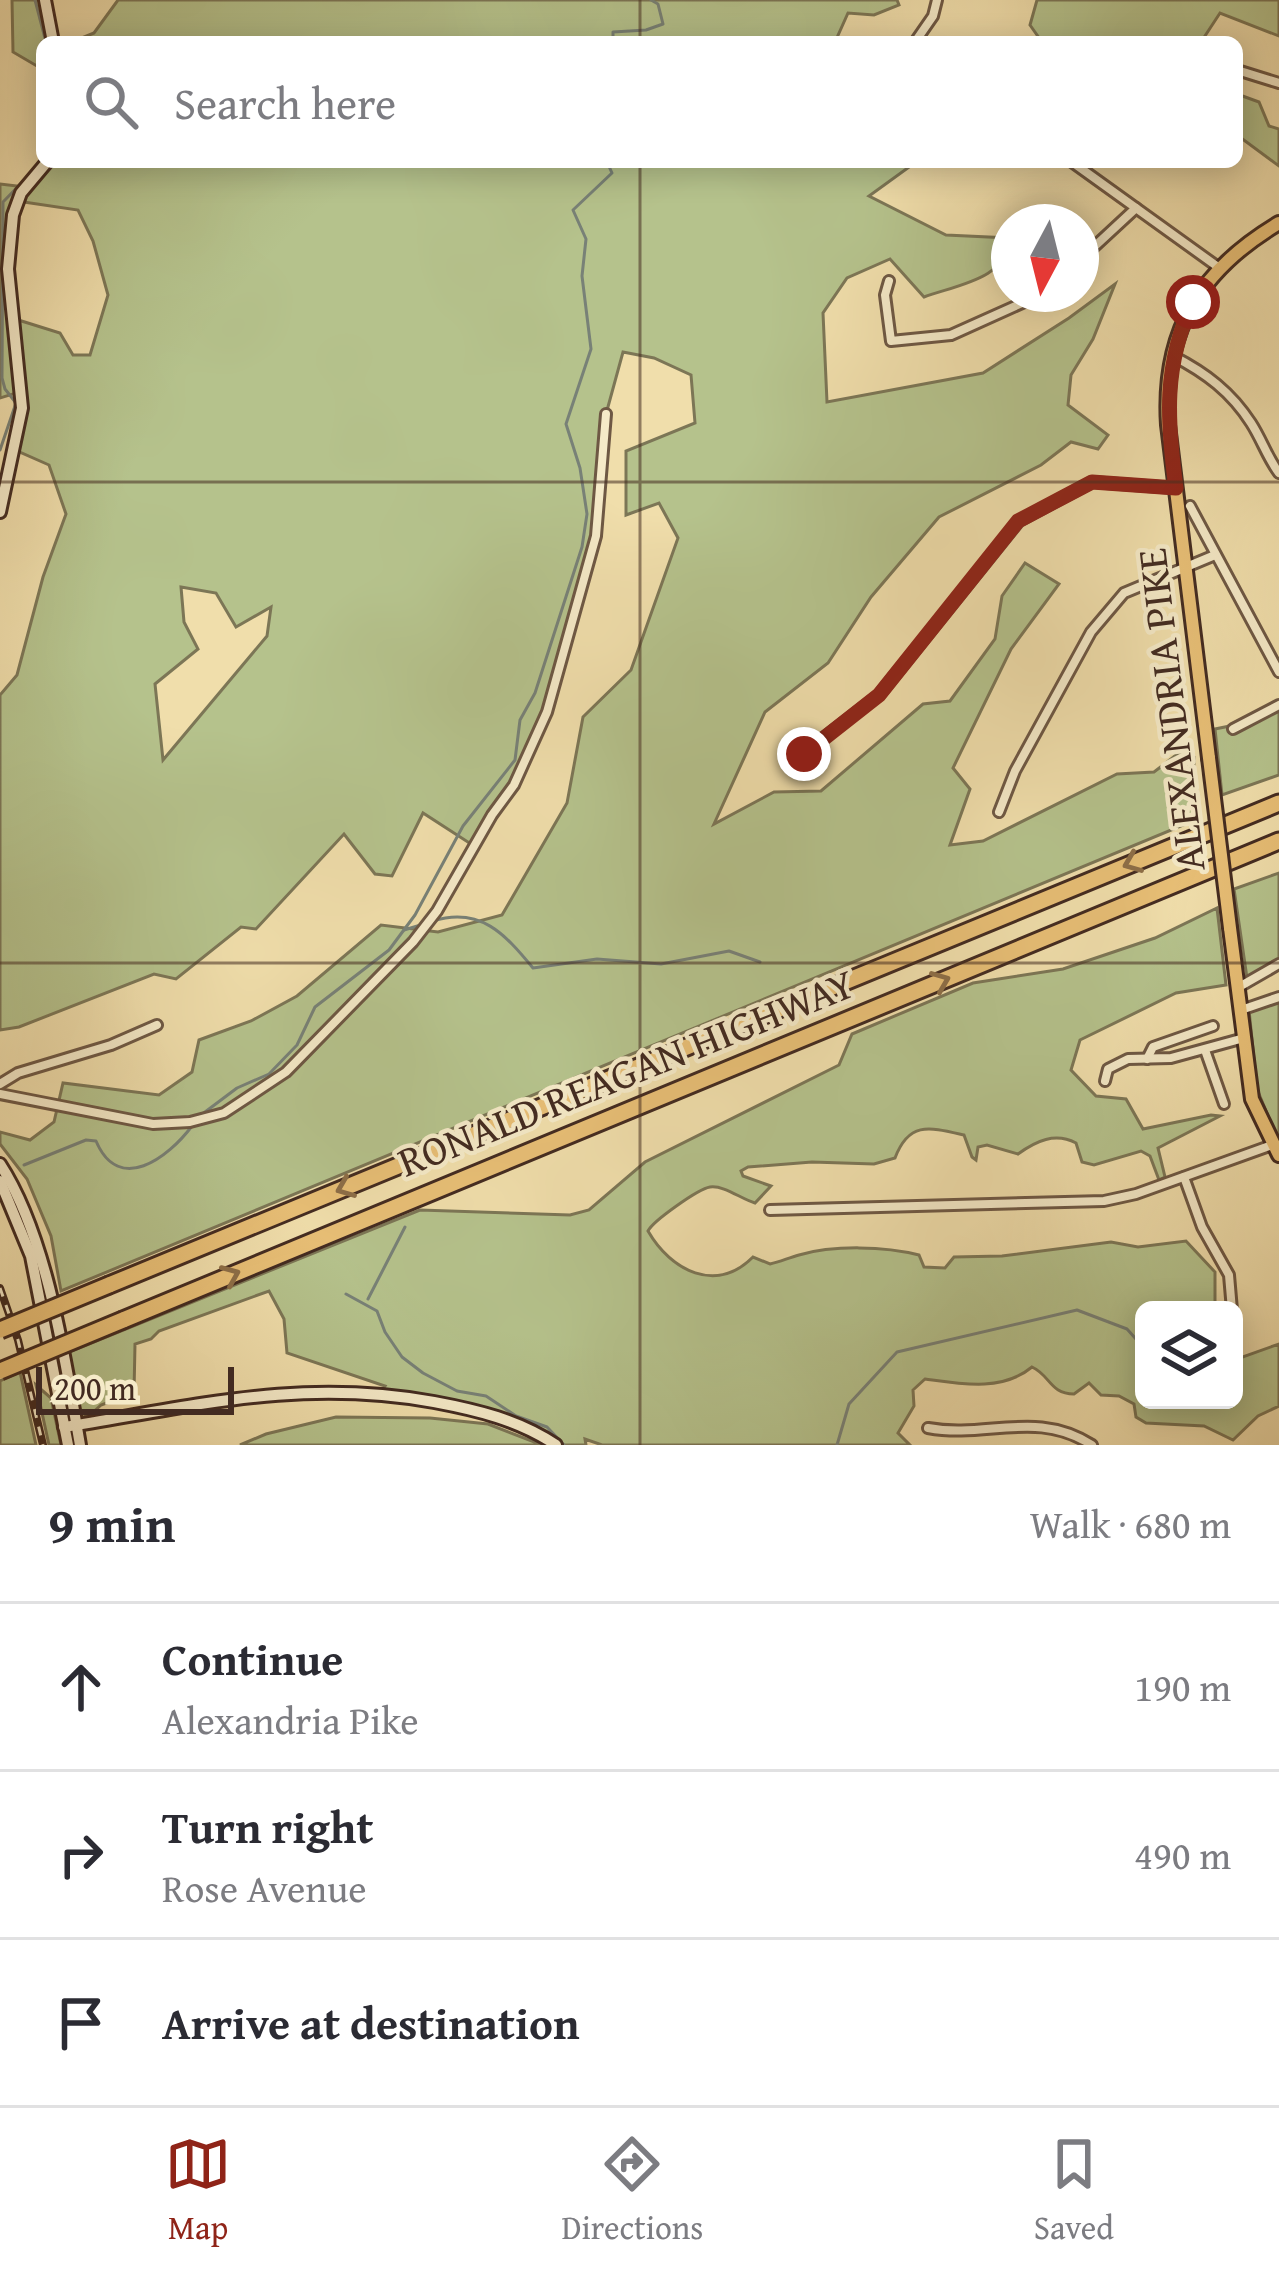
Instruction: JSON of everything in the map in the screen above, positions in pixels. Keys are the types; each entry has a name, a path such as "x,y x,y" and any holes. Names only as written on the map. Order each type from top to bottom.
{"highway":[{"name":"RONALD REAGAN HIGHWAY","path":"0,1330 1279,802"},
{"name":"RONALD REAGAN HIGHWAY","path":"0,1371 1279,841"}],"main road":[{"name":"ALEXANDRIA PIKE","path":"1276,1150 1252,1099 1167,410 1173,356 1193,302 1218,267 1279,223"}],"street":[{"path":"45,0 52,36"},
{"path":"919,36 937,0"},
{"path":"1243,72 1279,83"},
{"path":"0,512 22,408 8,269 13,215 21,193 42,168"},
{"path":"1080,168 1218,267"},
{"path":"1099,242 1136,208"},
{"path":"889,281 885,295 893,342 951,334 1001,312"},
{"path":"1173,356 1219,382 1250,422 1279,473"},
{"path":"0,1094 153,1124 190,1122 224,1113 286,1072 413,942 514,785 547,712 596,536 606,414"},
{"path":"796,759 879,695 1018,521 1092,482 1176,488"},
{"name":"ALEXANDRIA PIKE","path":"1190,506 1279,672"},
{"path":"999,812 1008,784 1083,642 1124,593 1215,555"},
{"path":"1232,729 1279,705"},
{"path":"1237,987 1279,964"},
{"path":"1240,1010 1279,997"},
{"path":"0,1084 18,1073 112,1045 157,1025"},
{"path":"1147,1059 1150,1049 1213,1026"},
{"path":"1106,1081 1106,1071 1119,1062 1165,1058 1244,1038"},
{"path":"1160,1045 1165,1058"},
{"path":"1205,1050 1224,1104"},
{"path":"770,1210 1100,1202 1276,1150"},
{"path":"0,1164 33,1232 70,1426 68,1445"},
{"path":"1184,1178 1202,1227 1229,1275 1230,1301"},
{"path":"0,1181 31,1256 70,1426 80,1445"},
{"path":"70,1426 228,1397 348,1391 482,1412 556,1445"},
{"path":"928,1428 953,1432 1039,1426 1066,1430 1092,1445"}],"green space":[{"path":"12,0 45,0 52,36 36,36 36,65 13,52"},
{"path":"118,0 897,0 899,5 874,15 848,13 838,36 87,36"},
{"path":"1037,0 1279,0 1279,36 1220,13 1205,36 1038,36 1030,25"},
{"path":"1243,96 1259,102 1269,126 1279,129 1279,166 1243,139"},
{"path":"42,168 908,168 869,196 946,235 991,237 991,272 924,297 890,259 847,278 823,313 827,402 983,373 1077,312 1099,312 1099,296 1115,284 1093,339 1071,375 1068,405 1108,435 1098,449 1071,442 1041,465 939,517 871,597 828,663 765,712 714,824 774,792 821,791 923,704 950,701 995,639 1002,596 1025,563 1059,584 1011,649 953,768 970,789 950,845 983,841 1117,774 1154,772 1184,749 1194,757 1193,821 61,1291 51,1236 27,1179 0,1144 0,1132 30,1140 54,1122 63,1083 159,1095 192,1072 199,1040 251,1021 297,996 381,925 438,932 502,915 567,803 583,717 631,670 678,538 659,503 626,515 626,451 695,423 691,375 654,358 623,352 606,414 599,514 558,680 526,764 474,846 423,813 392,876 375,874 344,834 256,929 241,927 176,979 154,974 19,1027 0,1030 0,695 17,675 43,577 66,514 49,465 13,449 19,392 0,398 0,184 25,187","holes":["17,201 78,210 93,241 108,295 90,355 73,355 60,333 12,318 8,269","181,587 216,593 236,627 271,607 267,636 163,760 155,684 198,649 184,622"]},
{"path":"1279,710 1279,775 1222,795 1215,729 1230,726 1235,732"},
{"path":"1279,873 1279,960 1247,978 1234,889"},
{"path":"1217,908 1226,985 1176,993 1080,1040 1071,1070 1096,1096 1126,1099 1143,1129 1220,1116 1158,1148 1165,1177 1159,1180 1150,1156 1141,1151 1094,1165 1082,1162 1076,1143 1053,1138 1018,1154 978,1147 976,1160 964,1135 922,1130 907,1138 895,1158 874,1164 748,1167 741,1171 743,1176 771,1186 755,1203 710,1187 676,1206 648,1231 682,1267 710,1276 739,1268 753,1257 770,1264 843,1248 905,1252 919,1255 924,1267 945,1268 954,1257 1111,1242 1138,1247 1186,1241 1215,1272 1215,1301 1135,1301 1135,1409 1243,1409 1243,1357 1279,1344 1279,1406 1258,1416 1233,1440 1204,1426 1146,1423 1136,1417 1134,1404 1119,1396 1101,1395 1089,1383 1074,1394 1066,1393 1032,1367 994,1383 925,1379 913,1390 914,1406 898,1433 910,1445 602,1445 585,1439 586,1445 561,1445 447,1400 382,1390 385,1386 287,1353 284,1319 269,1291 135,1344 134,1393 101,1405 88,1417 77,1409 64,1354 420,1210 570,1215 589,1210 645,1162 839,1065 852,1034 973,983 1063,969 1155,938"},
{"path":"1279,1000 1279,1143 1257,1089 1249,1010"},
{"path":"20,1372 36,1445 0,1445 0,1381"},
{"path":"36,1385 51,1398 61,1445 49,1445"},
{"path":"336,1417 488,1424 542,1445 240,1445"}],"waterway":[{"path":"35,0 44,36"},
{"path":"613,36 613,32 663,24 658,4 651,0"},
{"path":"201,1115 237,1088 269,1074 297,1045 315,1007 389,950 415,915 463,826 515,760 520,720 535,693 582,547 587,514 580,468 566,424 591,349 582,276 586,239 573,210 612,173 610,168"},
{"path":"0,450 16,403 2,378 3,202 34,170"},
{"path":"433,921 450,917 478,920 501,934 533,968 597,959 661,964 729,951 760,962"},
{"path":"404,930 424,924"},
{"path":"24,1165 86,1140 96,1141 117,1166 144,1166 192,1126"},
{"path":"368,1299 405,1227"},
{"path":"346,1294 377,1311 402,1357 423,1373 457,1391 486,1396 516,1416 547,1427 564,1445"},
{"path":"837,1445 849,1404 897,1352 1077,1310 1127,1329 1135,1338"}],"railway":[{"path":"0,1288 18,1340 43,1445"}],"route":[{"path":"804,754 879,695 1018,521 1092,482 1176,488 1168,425 1169,377 1176,342 1193,302"}]}
